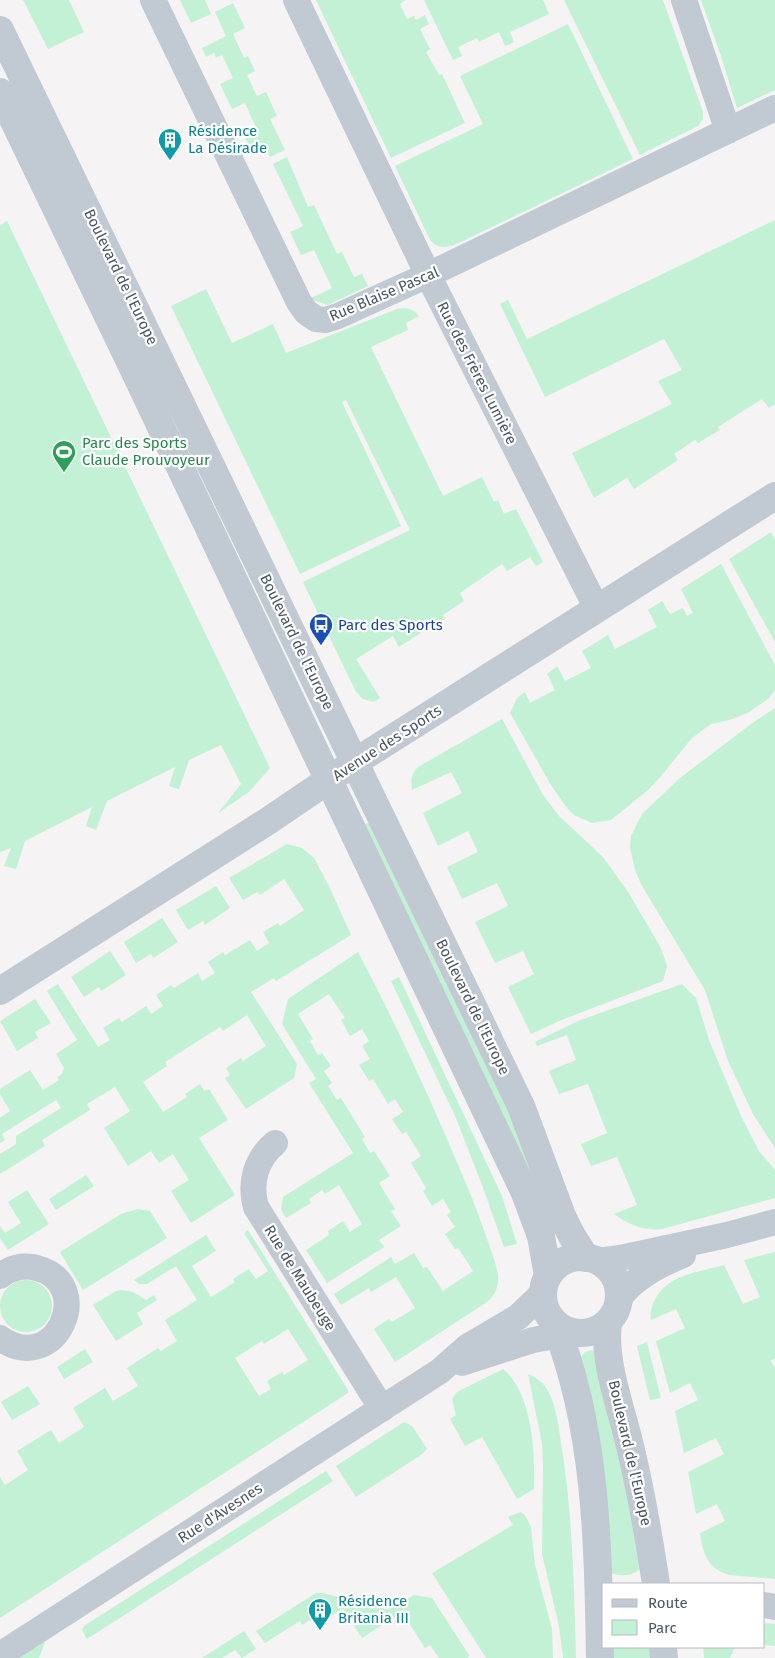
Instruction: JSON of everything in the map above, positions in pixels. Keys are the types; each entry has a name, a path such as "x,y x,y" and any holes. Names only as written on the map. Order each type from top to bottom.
{"street":[{"name":"Rue Blaise Pascal","path":"153,0 299,302 306,312 321,320 332,318 428,275 775,108"},
{"name":"Rue des Frères Lumière","path":"296,0 428,275 597,609"},
{"path":"684,0 728,131"},
{"name":"Boulevard de l'Europe","path":"0,30 521,1106 562,1216 572,1236 592,1259"},
{"name":"Boulevard de l'Europe","path":"0,92 525,1193 541,1236 545,1284"},
{"name":"Avenue des Sports","path":"0,991 268,820 355,762 775,496"},
{"name":"Rue de Maubeuge","path":"275,1143 261,1158 255,1174 253,1191 256,1207 382,1409"},
{"path":"600,1658 602,1595 588,1452 574,1379 562,1330 546,1312 543,1300 545,1284 552,1270 562,1262 572,1258 625,1257 727,1236 775,1222"},
{"path":"619,1298 628,1286 651,1270 727,1236"},
{"path":"562,1330 584,1334 602,1328 617,1309 619,1298 618,1286 614,1276 604,1265 592,1259"},
{"path":"0,1276 17,1267 25,1266 48,1272 59,1283 66,1306 64,1321 60,1328 43,1344 27,1347 19,1346 12,1345 0,1338"},
{"name":"Rue d'Avesnes","path":"0,1655 440,1371 467,1347 518,1317 545,1284"},
{"name":"Boulevard de l'Europe","path":"608,1322 607,1336 611,1369 650,1541 656,1583"},
{"name":"Rue d'Avesnes","path":"440,1371 562,1330"}],"green space":[{"path":"23,0 69,0 84,32 48,49"},
{"path":"180,0 205,0 211,14 191,23"},
{"path":"316,0 406,0 400,4 407,19 414,16 416,20 425,15 429,24 420,29 430,49 426,52 439,75 442,74 465,123 391,158"},
{"path":"424,0 543,0 549,14 510,32 514,42 505,46 499,32 479,42 477,38 458,47 462,56 453,60"},
{"path":"564,0 663,0 703,112 703,119 698,126 640,155"},
{"path":"701,0 775,0 775,90 737,108"},
{"path":"233,3 245,28 233,34 244,58 248,56 255,71 247,75 257,96 266,92 277,116 270,119 285,150 270,157 266,149 253,155 245,137 257,130 245,103 232,109 220,84 233,78 222,55 216,58 214,53 206,57 202,48 226,36 215,12"},
{"path":"568,24 633,159 457,244 443,247 434,244 430,240 395,166 483,124 460,76"},
{"path":"287,157 308,207 314,205 337,254 342,252 354,277 362,274 368,286 328,305 309,299 332,288 314,250 301,255 290,232 303,226 273,164"},
{"path":"775,220 775,404 769,408 762,399 718,427 720,430 698,443 695,440 674,454 678,460 634,489 627,478 594,498 572,453 672,404 658,381 682,370 664,339 545,397 500,304 508,300 527,339"},
{"name":"Parc des Sports Claude Prouvoyeur","path":"7,221 270,768 249,792 218,813 241,784 221,745 189,760 179,789 169,786 175,767 107,801 96,830 86,826 92,807 25,841 16,869 4,866 11,848 0,852 0,225"},
{"path":"206,289 232,343 273,324 286,353 397,309 407,308 415,312 419,316 406,323 408,330 371,347 443,496 482,477 494,502 498,500 504,514 516,509 543,562 536,566 530,557 507,571 502,564 460,593 464,601 443,615 445,619 433,626 429,620 419,626 422,632 399,647 393,636 356,659 380,698 374,702 363,699 356,692 303,582 410,530 346,400 342,402 401,526 300,574 171,306"},
{"path":"771,532 775,540 775,642 729,559"},
{"path":"721,564 775,665 775,690 768,699 749,712 733,719 711,724 692,738 648,790 611,820 592,823 574,815 551,785 510,713 517,698 525,692 530,703 555,690 547,674 557,666 565,681 591,668 582,651 608,635 615,649 657,627 648,610 662,601 670,614 683,608 687,616 693,613 681,589"},
{"path":"775,708 775,1148 753,1114 728,1061 705,990 642,886 635,870 630,848 631,836 642,814 680,778"},
{"path":"502,719 543,795 559,816 603,857 628,892 661,948 667,966 663,981 559,1021 531,1034 508,987 534,974 523,951 495,963 475,922 508,906 497,883 462,899 447,867 478,852 468,831 438,846 423,813 462,793 451,772 412,790 413,775 418,767"},
{"path":"374,819 516,1115 547,1227 364,825"},
{"path":"287,844 302,848 314,858 351,935 276,981 274,978 251,992 297,1064 294,1078 246,1109 225,1078 230,1075 226,1068 241,1058 243,1061 266,1046 247,1015 223,1031 220,1027 165,1062 167,1066 143,1082 163,1112 187,1097 185,1094 200,1084 204,1091 209,1089 228,1120 199,1138 235,1195 191,1223 171,1191 189,1180 173,1154 159,1163 151,1151 128,1166 104,1128 130,1111 115,1087 87,1104 90,1110 42,1140 45,1146 0,1174 0,1154 16,1144 16,1136 61,1108 56,1100 2,1134 5,1140 0,1143 0,1118 10,1111 0,1094 0,1089 30,1070 43,1090 59,1080 57,1077 62,1074 64,1068 56,1054 77,1040 47,991 58,984 98,1047 110,1040 103,1028 119,1018 122,1022 146,1006 151,1014 163,1006 156,995 171,985 174,988 198,973 202,981 215,973 208,962 223,952 225,955 250,940 257,951 269,943 263,932 278,923 280,926 304,910 284,879 260,895 257,892 243,900 229,878"},
{"path":"216,886 230,908 205,925 203,921 188,930 176,910"},
{"path":"162,918 178,942 153,958 151,954 136,963 124,942"},
{"path":"110,951 126,975 101,991 99,987 84,997 71,977"},
{"path":"358,952 400,1036 439,1121 476,1209 498,1275 496,1290 487,1302 395,1362 374,1329 389,1319 392,1322 415,1308 396,1277 371,1292 369,1288 341,1305 334,1294 391,1257 395,1264 414,1253 423,1268 427,1267 443,1291 473,1271 458,1248 455,1249 445,1234 455,1227 447,1215 451,1212 443,1199 432,1206 423,1191 426,1188 411,1163 421,1156 406,1132 402,1134 392,1119 403,1112 395,1099 388,1104 373,1079 369,1081 359,1065 370,1059 362,1046 369,1041 362,1029 350,1036 341,1020 345,1018 329,994 298,1014 313,1039 310,1041 318,1055 322,1053 331,1066 324,1071 332,1083 328,1086 337,1100 341,1098 365,1137 362,1139 370,1153 374,1151 390,1176 379,1183 395,1209 391,1211 401,1226 379,1240 384,1247 327,1283 306,1250 329,1235 328,1231 343,1221 350,1232 362,1224 339,1185 325,1194 322,1190 309,1199 311,1203 286,1218 281,1210 283,1197 353,1153 309,1083 316,1079 282,1024 288,999"},
{"path":"399,977 502,1196 517,1244 504,1247 456,1118 391,981"},
{"path":"682,984 696,998 709,1040 741,1116 759,1151 775,1170 775,1198 662,1229 648,1229 631,1224 614,1214 637,1205 617,1157 591,1166 581,1144 607,1133 588,1084 559,1094 549,1071 576,1060 567,1035 537,1046 535,1042 578,1021"},
{"path":"35,999 51,1023 35,1032 38,1038 17,1051 0,1021"},
{"path":"86,1175 94,1186 56,1210 49,1199"},
{"path":"27,1190 49,1224 8,1250 0,1238 0,1226 5,1233 21,1223 8,1202"},
{"path":"138,1209 150,1211 167,1238 83,1290 60,1252 121,1214"},
{"path":"248,1230 348,1390 348,1393 0,1618 0,1477 5,1485 28,1470 17,1451 51,1430 59,1443 84,1427 73,1408 105,1388 113,1401 138,1386 127,1368 158,1348 161,1351 177,1341 165,1320 197,1300 176,1266 147,1284 139,1284 134,1280 206,1235 216,1251 192,1266 211,1297 235,1282 233,1279 249,1269 256,1279 268,1271 244,1233","holes":["288,1329 308,1360 284,1375 282,1372 267,1381 271,1389 259,1396 235,1358 262,1341 264,1344"]},
{"path":"775,1252 775,1358 770,1361 775,1367 775,1579 729,1575 716,1568 707,1559 700,1533 725,1521 717,1504 696,1514 688,1472 724,1454 716,1438 684,1453 675,1411 698,1400 690,1383 670,1393 656,1341 685,1328 676,1309 651,1320 651,1309 659,1293 674,1280 724,1265 743,1304 760,1297 744,1260"},
{"path":"21,1280 31,1280 45,1287 52,1301 52,1311 45,1325 31,1332 21,1332 11,1328 4,1321 0,1311 0,1301 4,1291 11,1284"},
{"path":"116,1291 133,1292 146,1300 154,1295 157,1300 137,1313 143,1324 116,1341 93,1305"},
{"path":"647,1342 661,1398 650,1400 637,1346"},
{"path":"85,1349 93,1362 64,1379 57,1367"},
{"path":"592,1350 598,1353 642,1567 628,1575 611,1573 581,1357 585,1352"},
{"path":"503,1369 521,1393 533,1442 534,1489 517,1499 482,1437 465,1446 450,1419 456,1415 452,1399 457,1392"},
{"path":"528,1374 540,1381 548,1391 554,1404 559,1427 571,1527 576,1658 563,1658 559,1626 542,1554 542,1444"},
{"path":"28,1386 40,1404 12,1420 1,1402"},
{"path":"404,1422 412,1426 427,1449 421,1455 356,1497 336,1466"},
{"path":"326,1471 333,1481 87,1639 82,1630 84,1626"},
{"path":"521,1512 525,1515 531,1527 535,1565 552,1629 553,1658 486,1658 432,1573 513,1525 508,1517"},
{"path":"316,1593 386,1609 392,1608 414,1595 432,1598 469,1655 468,1658 439,1658 430,1645 425,1648 402,1612 362,1638 343,1609 331,1616 327,1609 302,1625 300,1621 265,1643 256,1631"},
{"path":"765,1623 775,1624 775,1646 765,1645"},
{"path":"244,1631 256,1649 242,1658 235,1650 222,1658 202,1658"},
{"path":"45,1642 39,1658 19,1658 42,1643"},
{"path":"609,1648 655,1648 656,1658 608,1658"},
{"path":"703,1648 735,1648 730,1658 704,1658"}],"place":[{"name":"Résidence La Désirade","path":"170,161"},
{"name":"Parc des Sports Claude Prouvoyeur","path":"64,473"},
{"name":"Parc des Sports","path":"321,646"},
{"name":"Résidence Britania III","path":"320,1631"}]}
